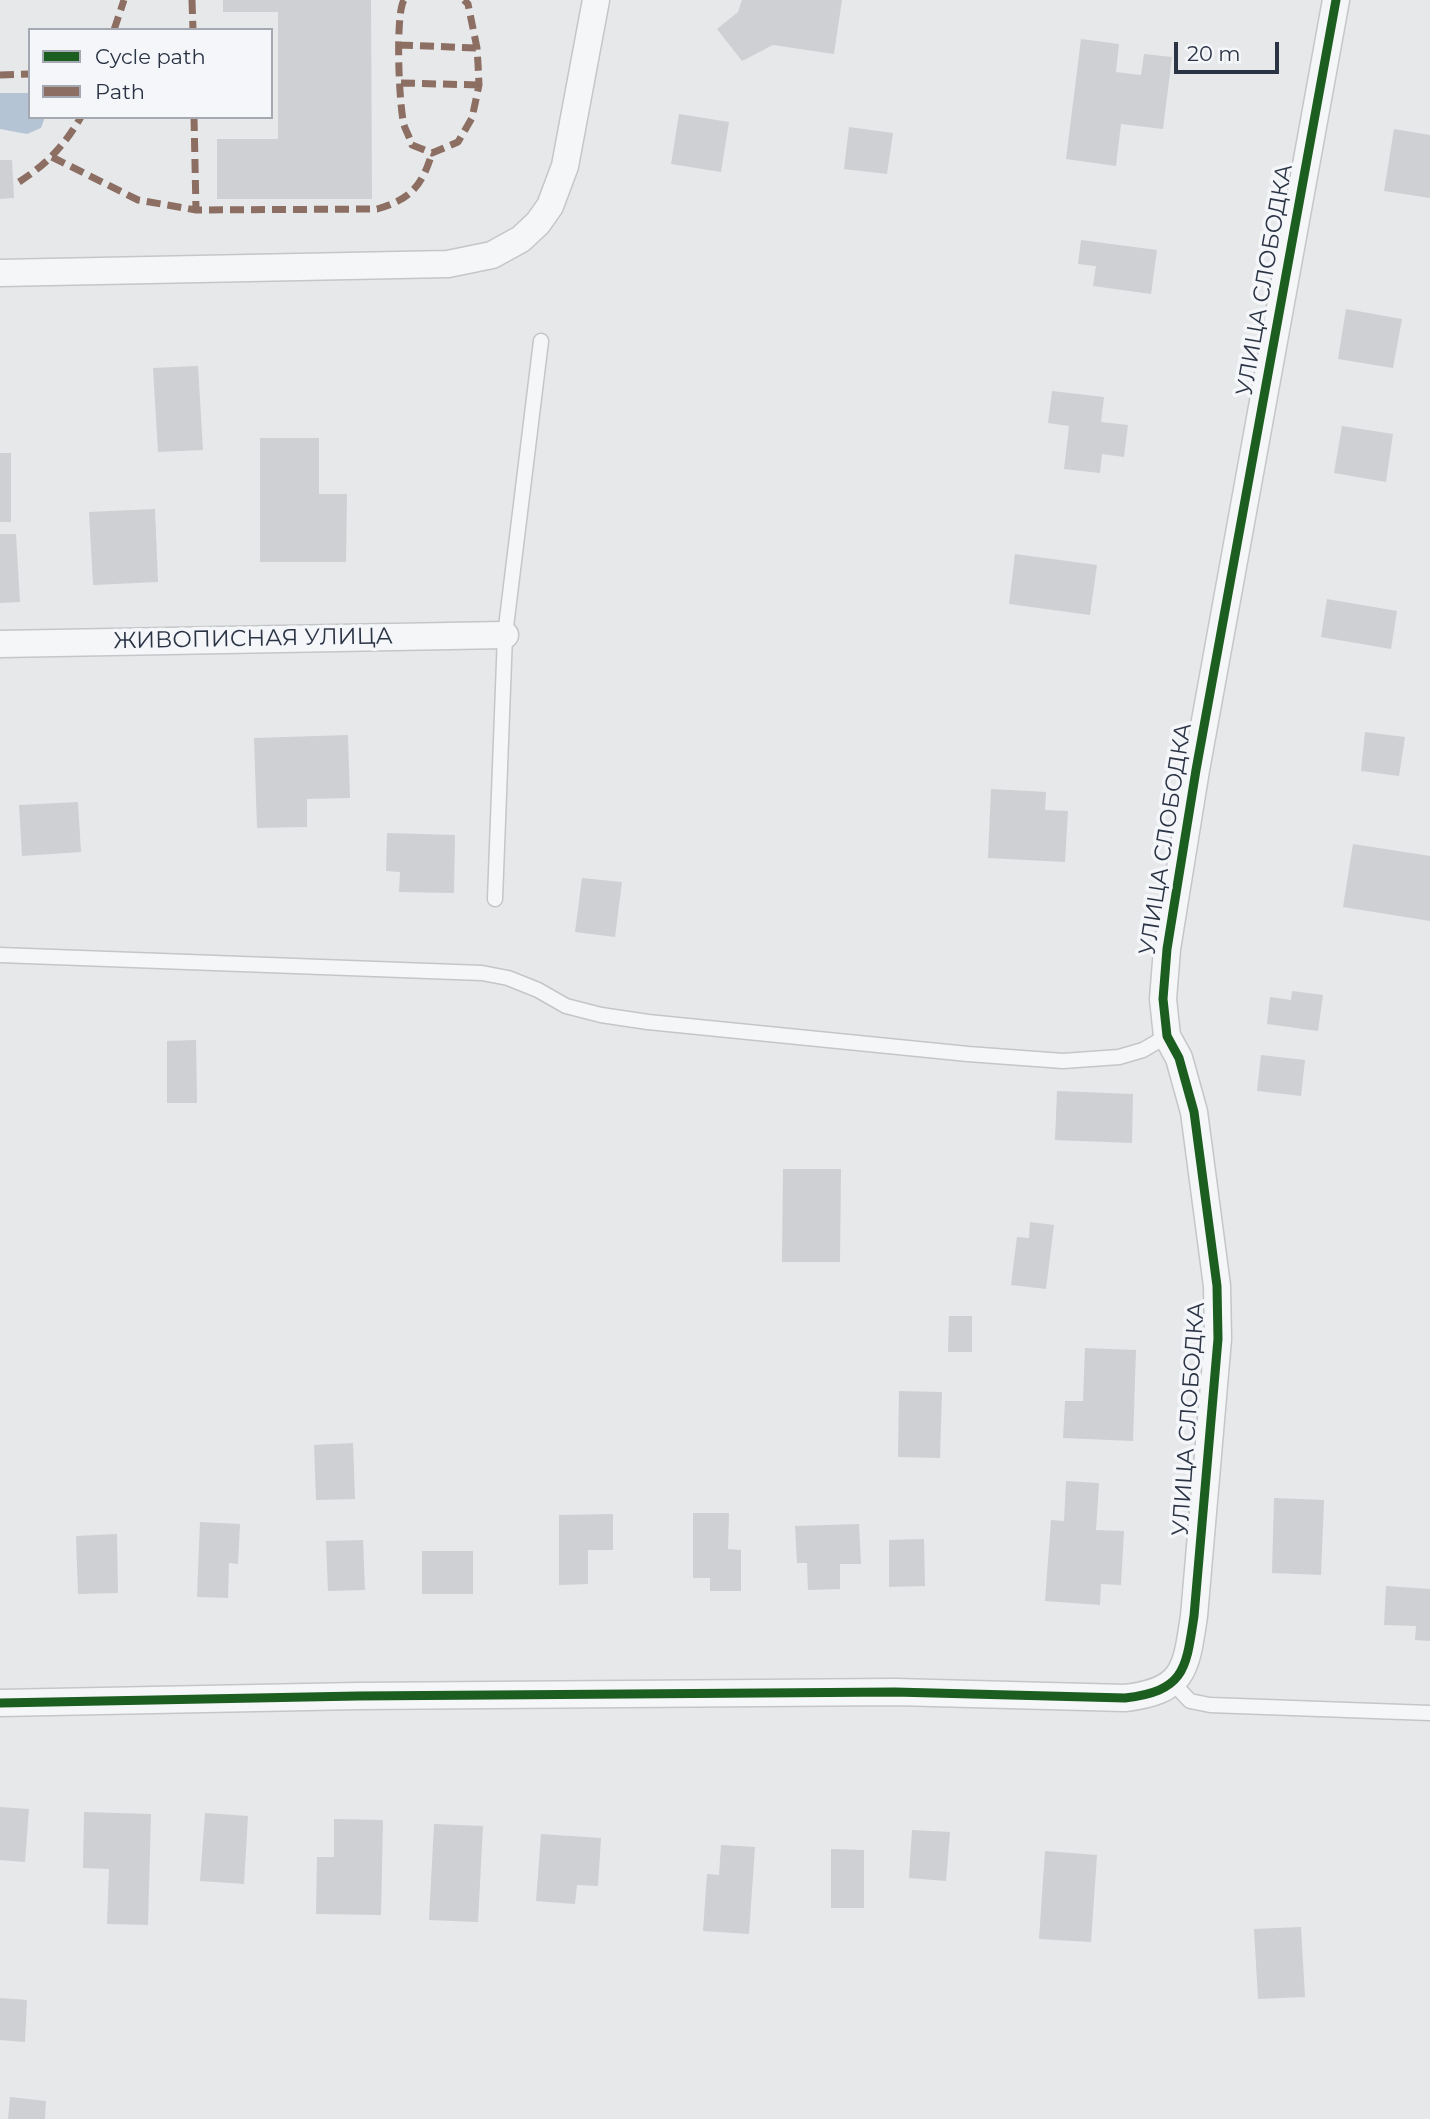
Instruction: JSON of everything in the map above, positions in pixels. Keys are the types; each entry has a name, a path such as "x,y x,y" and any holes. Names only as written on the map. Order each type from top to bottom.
{"street":[{"path":"0,273 447,264 492,255 521,239 538,223 550,206 565,166 596,0"},
{"name":"УЛИЦА СЛОБОДКА","path":"1173,1683 1188,1654 1194,1616 1218,1339 1217,1299 1194,1112 1180,1058 1167,1035 1163,999 1167,949 1191,797 1336,0"},
{"name":"ЖИВОПИСНАЯ УЛИЦА","path":"0,645 505,635"},
{"path":"0,1703 358,1696 895,1692 1125,1698 1151,1695 1173,1683"}],"lane":[{"path":"495,899 505,635 541,341"},
{"path":"0,955 482,973 508,978 538,990 566,1006 601,1016 968,1054 1063,1061 1119,1057 1143,1050 1167,1035"},
{"path":"1173,1683 1190,1701 1210,1705 1430,1713"}],"water":[{"path":"0,93 28,93 28,119 44,119 41,128 27,134 0,129"}],"building":[{"path":"223,0 371,0 372,199 217,199 217,139 278,139 278,12 223,12"},
{"path":"742,0 842,0 834,54 773,45 742,61 717,29 738,12"},
{"path":"1081,39 1119,44 1116,72 1141,75 1144,54 1172,57 1163,129 1121,124 1116,166 1066,159"},
{"path":"679,114 729,122 721,172 671,164"},
{"path":"849,127 893,133 887,174 844,169"},
{"path":"1394,129 1430,135 1430,198 1384,191"},
{"path":"0,160 12,160 14,198 0,199"},
{"path":"1081,240 1157,250 1151,294 1093,286 1096,266 1078,264"},
{"path":"1346,309 1402,319 1393,368 1338,359"},
{"path":"198,366 203,450 158,452 153,368"},
{"path":"1052,391 1104,397 1101,422 1128,425 1124,457 1102,454 1100,473 1064,469 1069,426 1048,423"},
{"path":"1342,426 1393,434 1386,482 1334,473"},
{"path":"260,438 319,438 319,494 347,494 346,562 260,562"},
{"path":"0,453 11,453 11,522 0,522"},
{"path":"155,509 158,582 93,585 89,512"},
{"path":"0,534 16,534 20,602 0,603"},
{"path":"1015,554 1097,565 1090,615 1009,604"},
{"path":"1327,599 1397,611 1391,649 1321,637"},
{"path":"1365,732 1405,737 1399,776 1361,771"},
{"path":"348,735 350,798 307,799 307,827 257,828 254,738"},
{"path":"991,789 1046,792 1045,810 1068,811 1065,862 988,858"},
{"path":"78,802 81,852 22,856 19,805"},
{"path":"387,833 455,835 454,893 399,892 400,872 386,871"},
{"path":"1353,844 1430,856 1430,921 1343,907"},
{"path":"582,878 622,882 615,937 575,932"},
{"path":"1292,991 1323,995 1318,1031 1267,1024 1270,997 1291,1000"},
{"path":"196,1040 197,1103 167,1103 167,1041"},
{"path":"1261,1055 1305,1060 1301,1096 1257,1091"},
{"path":"1057,1091 1133,1094 1132,1143 1055,1140"},
{"path":"783,1169 841,1169 840,1262 782,1262"},
{"path":"1030,1222 1054,1225 1046,1289 1011,1285 1017,1237 1029,1238"},
{"path":"949,1316 972,1316 972,1352 948,1352"},
{"path":"1085,1348 1136,1350 1133,1441 1063,1438 1065,1401 1083,1401"},
{"path":"899,1391 942,1392 940,1458 898,1457"},
{"path":"353,1443 355,1499 316,1500 314,1445"},
{"path":"1066,1481 1099,1483 1096,1530 1124,1531 1121,1585 1101,1584 1100,1605 1045,1601 1051,1520 1064,1521"},
{"path":"1274,1498 1324,1500 1321,1575 1272,1573"},
{"path":"693,1513 729,1513 728,1549 741,1550 741,1591 710,1591 710,1578 693,1578"},
{"path":"613,1514 613,1550 588,1550 588,1584 559,1585 559,1515"},
{"path":"200,1522 240,1524 238,1564 229,1563 228,1598 197,1597"},
{"path":"859,1524 861,1564 840,1564 840,1589 808,1590 807,1563 797,1563 795,1526"},
{"path":"117,1534 118,1593 78,1594 76,1536"},
{"path":"924,1539 925,1586 889,1587 889,1540"},
{"path":"363,1540 365,1590 328,1591 326,1541"},
{"path":"422,1551 473,1551 473,1594 422,1594"},
{"path":"1386,1586 1430,1589 1430,1641 1415,1640 1416,1626 1384,1625"},
{"path":"0,1807 29,1809 25,1862 0,1860"},
{"path":"84,1812 151,1814 148,1925 107,1924 109,1869 83,1868"},
{"path":"205,1813 248,1816 244,1884 200,1881"},
{"path":"334,1819 383,1820 381,1915 316,1914 317,1857 334,1857"},
{"path":"434,1824 483,1826 478,1922 429,1920"},
{"path":"912,1830 950,1832 946,1881 909,1878"},
{"path":"541,1834 601,1838 598,1886 577,1885 575,1904 536,1901"},
{"path":"721,1845 755,1847 749,1934 703,1931 707,1874 719,1875"},
{"path":"831,1849 864,1850 864,1908 831,1908"},
{"path":"1045,1851 1097,1855 1091,1942 1039,1939"},
{"path":"1301,1927 1305,1997 1258,1999 1254,1929"},
{"path":"0,1998 27,2000 25,2042 0,2040"},
{"path":"10,2097 46,2101 45,2119 8,2119"}],"marked path":[{"path":"115,28 124,0"},
{"path":"192,0 193,28"},
{"path":"404,0 399,41 402,115 412,145 432,153 458,142 472,118 479,85 477,48 468,4 464,0"},
{"path":"399,45 477,48"},
{"path":"0,75 28,74"},
{"path":"401,83 479,85"},
{"path":"19,182 54,154 80,119"},
{"path":"194,119 196,210"},
{"path":"52,157 138,200 196,210 377,209 399,201 414,190 432,153"}],"cycle path":[{"path":"0,1703 358,1696 895,1692 1125,1698 1160,1690 1179,1674 1188,1650 1194,1616 1218,1339 1217,1286 1194,1112 1179,1058 1167,1036 1163,999 1167,949 1196,770 1336,0"}]}
